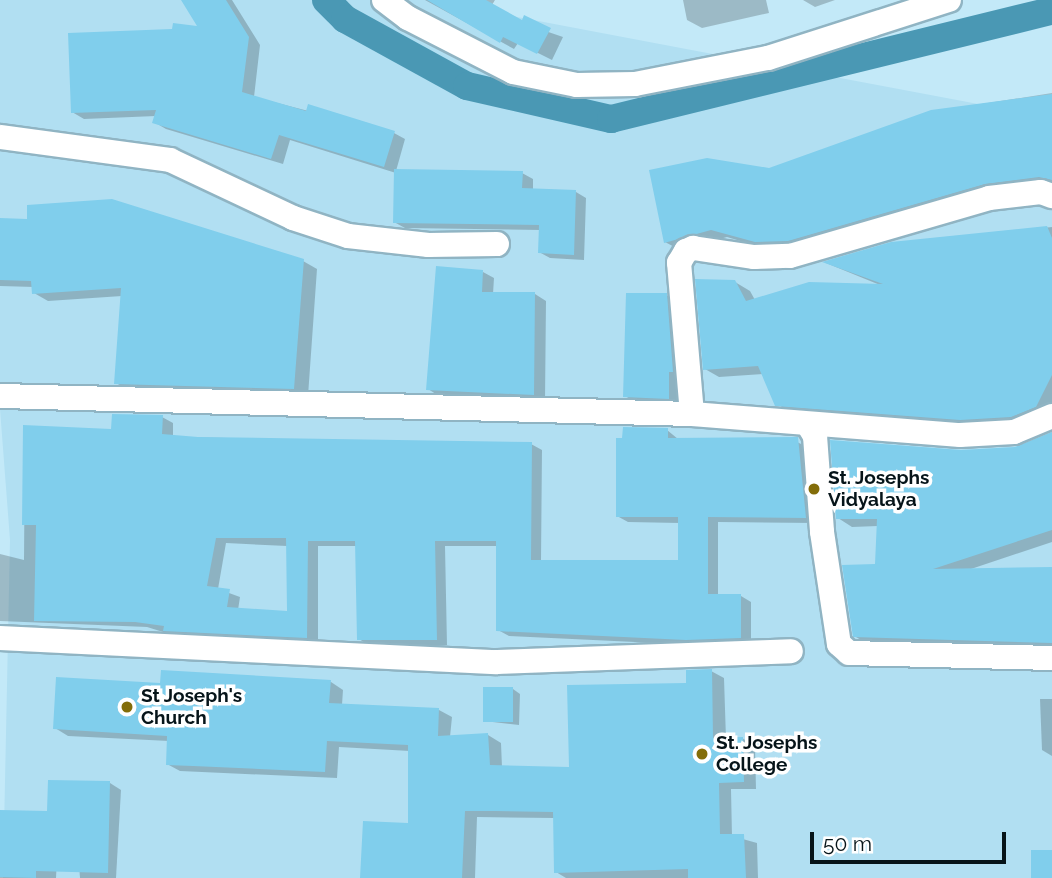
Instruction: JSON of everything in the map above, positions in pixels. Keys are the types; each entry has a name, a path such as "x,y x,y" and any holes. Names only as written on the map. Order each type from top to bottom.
{"street":[{"path":"384,0 408,19 513,72 577,85 635,84 768,58 949,0"},
{"path":"0,138 170,160 293,218 348,236 428,245 497,244"},
{"path":"692,414 679,263 686,251 693,248 754,257 790,256 989,198 1041,192 1052,196"},
{"path":"0,396 692,414 809,426 960,435 1014,432 1052,416"},
{"path":"809,426 815,436 821,531 839,644 849,653 1052,658"},
{"path":"0,638 496,662 791,652"}],"shaded area":[{"path":"0,0 427,0 1052,118 1052,878 3,878 10,540 0,409"}],"building":[{"path":"181,0 226,0 249,37 242,92 306,111 308,104 395,131 384,167 279,135 271,159 152,123 156,110 71,113 68,33 172,29 173,23 197,26"},
{"path":"427,0 486,0 522,20 524,15 551,28 537,54 503,37 500,43"},
{"path":"1052,94 1052,180 1039,177 985,184 788,241 755,242 711,230 664,243 649,170 707,158 769,168 931,110"},
{"path":"394,169 523,171 522,188 576,190 574,255 538,253 539,225 393,223"},
{"path":"112,199 304,259 294,389 114,384 121,288 32,294 31,281 0,280 0,218 27,219 27,205"},
{"path":"1047,226 1052,238 1052,375 1036,407 1011,417 960,420 775,406 758,366 703,370 695,279 735,280 746,301 809,282 883,284 822,262 891,242"},
{"path":"436,266 483,270 482,292 535,292 534,395 426,390"},
{"path":"626,293 667,293 673,372 669,372 669,399 623,397"},
{"path":"112,414 163,415 162,434 198,437 532,442 531,560 678,560 678,517 616,517 616,438 622,438 623,427 668,428 668,438 798,437 806,518 708,517 708,594 741,594 741,638 686,640 496,631 496,541 435,541 437,640 357,640 355,541 308,541 307,638 163,631 164,626 135,622 34,621 36,525 22,525 23,425 111,429","holes":["216,538 286,538 287,611 227,607 230,589 207,586"]},
{"path":"1052,432 1052,530 933,569 1052,567 1052,643 853,637 842,565 875,564 877,519 836,519 830,440 961,450 1015,447"},
{"path":"712,669 713,738 743,737 744,782 719,783 720,834 744,834 746,878 688,878 688,869 554,873 553,812 465,811 462,878 360,878 363,821 408,823 408,745 327,741 325,772 166,765 167,736 53,729 56,677 160,683 161,670 331,680 329,703 439,708 438,736 488,733 490,765 569,767 567,685 686,683 686,670"},
{"path":"483,687 513,687 513,722 483,722"},
{"path":"48,780 110,781 108,873 36,871 36,878 0,877 0,810 47,811"},
{"path":"1031,850 1052,850 1052,878 1031,878"}],"waterway":[{"path":"326,0 345,19 467,86 611,119 1052,11"}],"place":[{"name":"St. Josephs Vidyalaya","path":"814,489"},
{"name":"St Joseph's Church","path":"127,707"},
{"name":"St. Josephs College","path":"702,754"}]}
